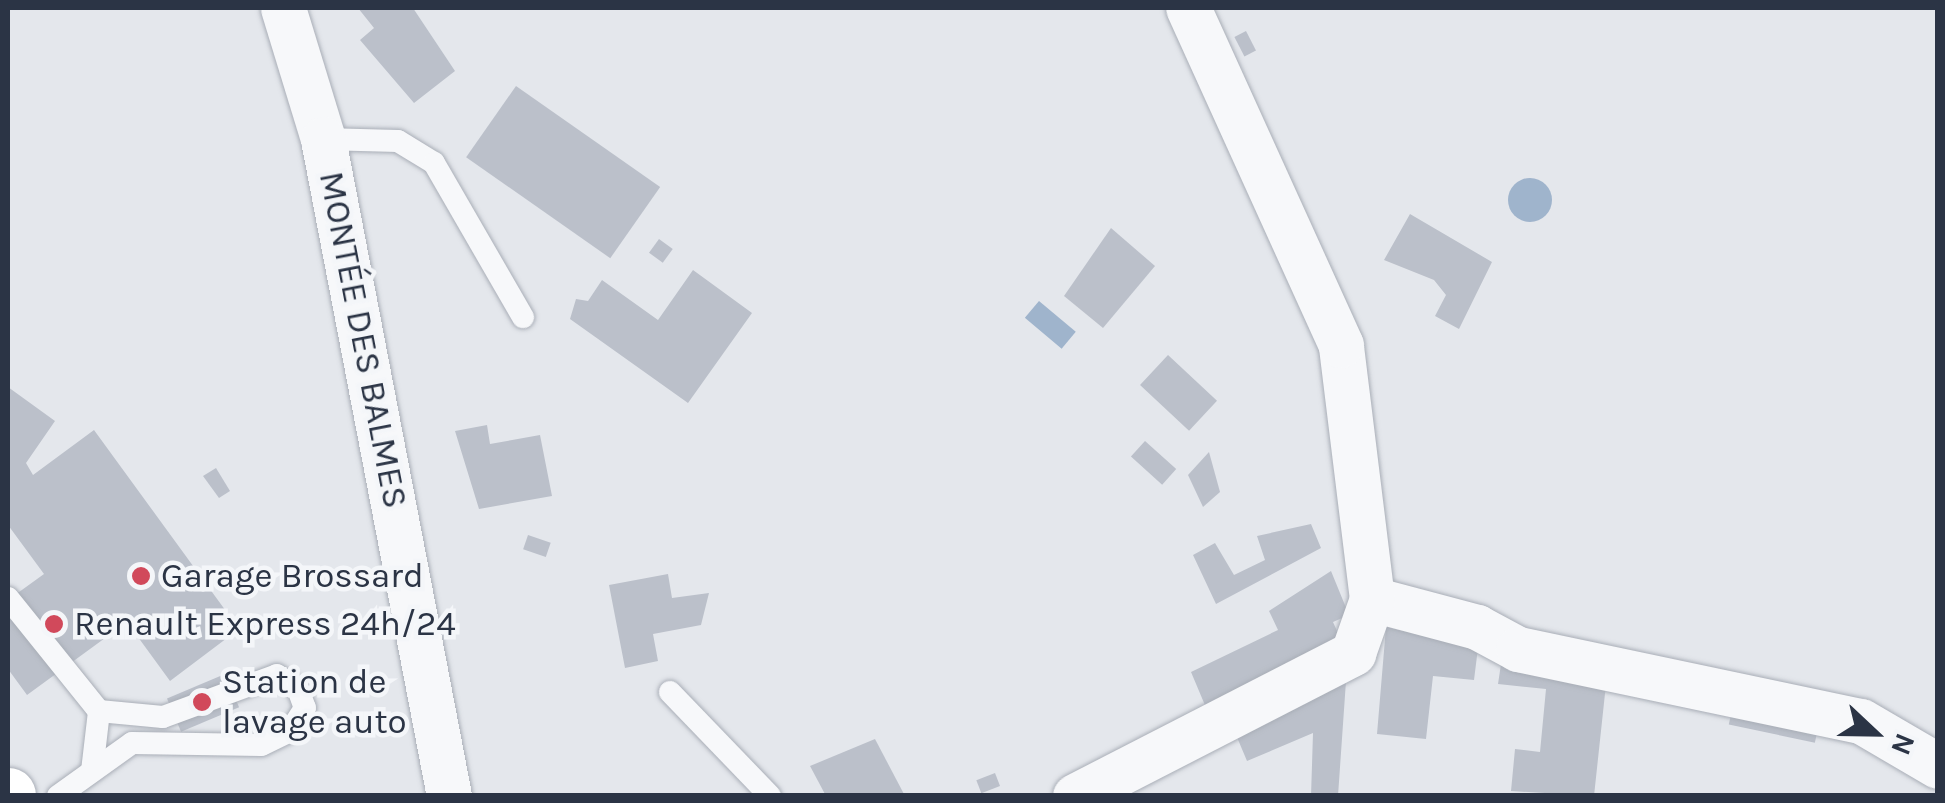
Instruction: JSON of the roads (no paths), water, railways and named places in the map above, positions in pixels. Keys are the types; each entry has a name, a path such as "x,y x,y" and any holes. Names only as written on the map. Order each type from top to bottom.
{"street":[{"name":"MONTÉE DES BALMES","path":"282,8 323,139 449,796"},
{"path":"1075,796 1353,653 1372,600 1341,345 1188,8"},
{"path":"1372,600 1477,627 1518,649 1861,721 1938,766"}],"lane":[{"path":"323,139 398,142 434,163 524,316"},
{"path":"8,598 98,712 92,772"},
{"path":"58,796 132,744 260,745 290,731 305,708 298,689 277,675 163,717 98,712"},
{"path":"670,692 770,796"}],"water":[{"path":"1530,178 1546,184 1552,200 1546,216 1530,222 1514,216 1508,200 1514,184"},
{"path":"1039,301 1076,332 1062,349 1025,318"}],"place":[{"name":"Garage Brossard","path":"141,576"},
{"name":"Renault Express 24h/24","path":"54,624"},
{"name":"Station de lavage auto","path":"202,702"}]}
